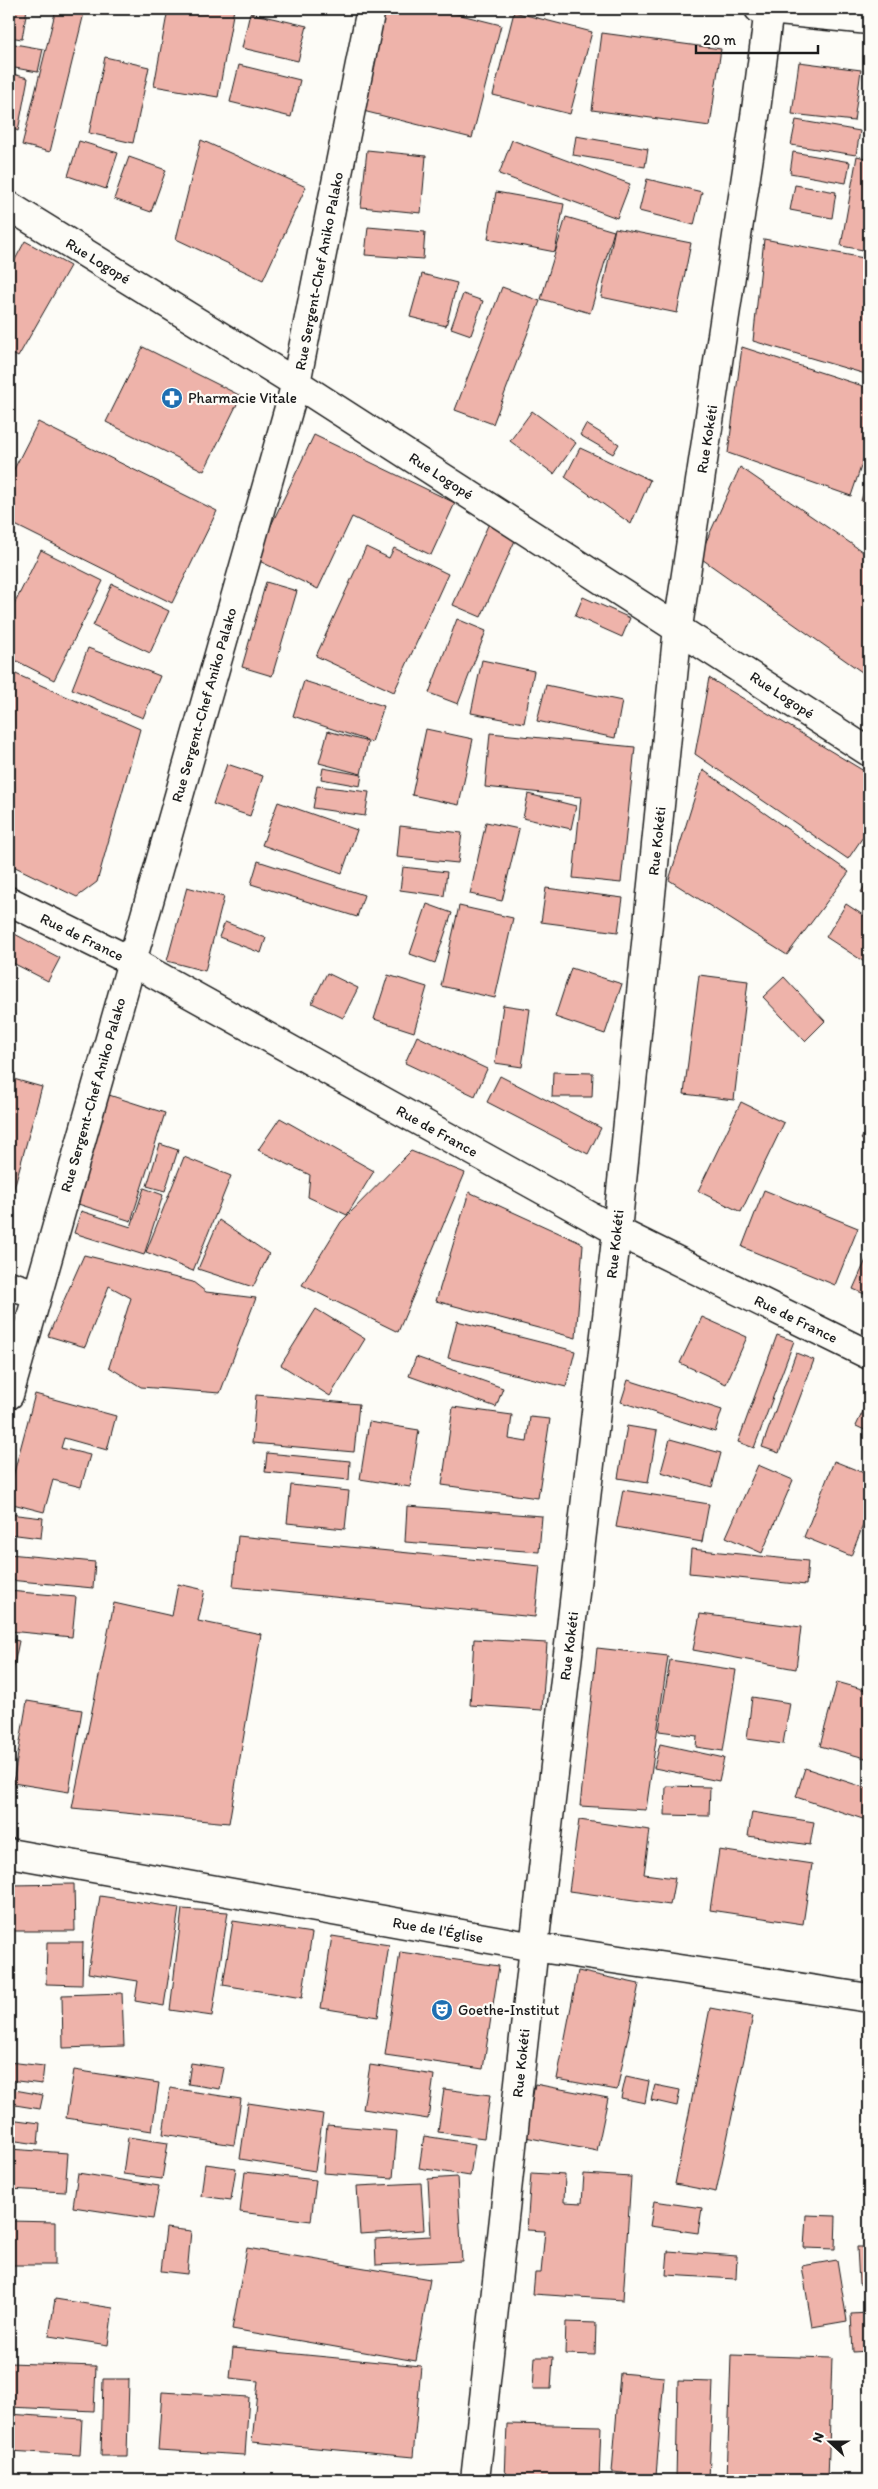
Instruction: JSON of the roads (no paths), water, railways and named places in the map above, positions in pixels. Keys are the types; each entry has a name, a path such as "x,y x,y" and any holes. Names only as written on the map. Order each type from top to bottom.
{"street":[{"name":"Rue Sergent-Chef Aniko Palako","path":"9,1395 296,383 371,9"},
{"path":"759,9 869,20"},
{"name":"Rue Kokéti","path":"475,2480 534,1947 617,1231 678,627 755,120 769,9"},
{"name":"Rue Logopé","path":"9,206 296,383 645,608 678,627 869,752"},
{"name":"Rue de France","path":"9,901 131,961 617,1231 869,1355"},
{"path":"9,1285 37,1294"},
{"name":"Rue de l'Église","path":"9,1853 534,1947 869,1998"}],"place":[{"name":"Pharmacie Vitale","path":"172,398"},
{"name":"Goethe-Institut","path":"442,2010"}]}
